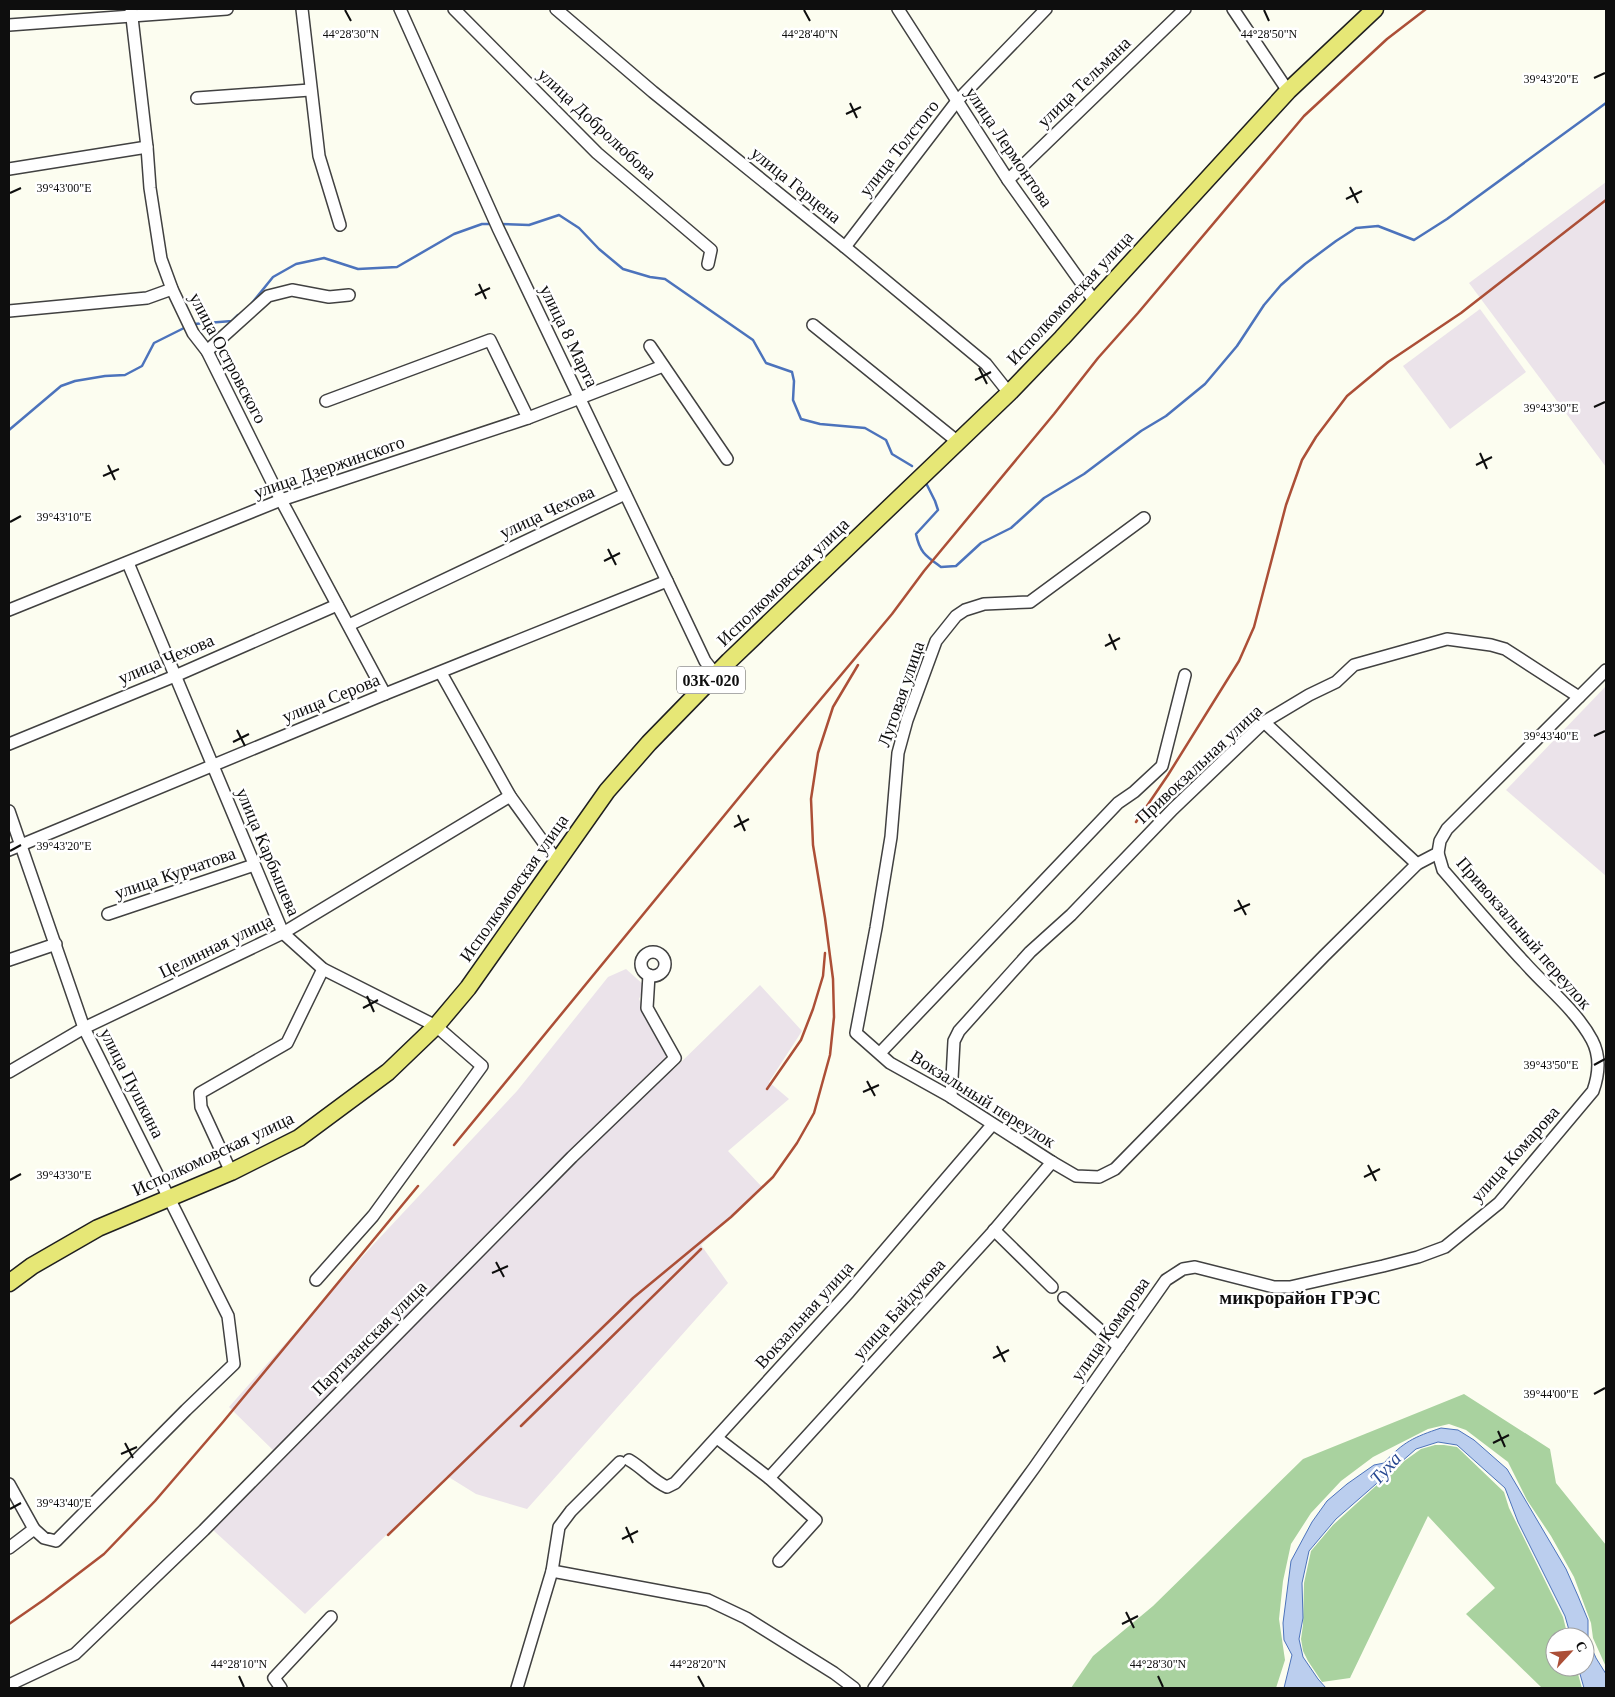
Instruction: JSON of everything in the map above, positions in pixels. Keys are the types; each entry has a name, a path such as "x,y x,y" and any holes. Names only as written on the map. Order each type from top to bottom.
{"main road":[{"name":"Исполкомовская улица","path":"9,1283 32,1266 98,1228 230,1172 299,1138 388,1072 436,1026 468,988 607,792 649,743 716,674 1009,393 1096,302 1288,91 1375,9"}],"street":[{"path":"9,25 131,12 227,9"},
{"path":"302,9 319,156 340,225"},
{"name":"улица 8 Марта","path":"400,9 496,224 705,660 716,674"},
{"name":"улица Добролюбова","path":"454,9 597,153 711,250 708,264"},
{"name":"улица Герцена","path":"556,9 653,92 986,364 1009,393"},
{"name":"улица Лермонтова","path":"898,9 1008,180 1096,302"},
{"name":"улица Толстого","path":"845,247 958,101 1046,9"},
{"name":"улица Тельмана","path":"1008,180 1185,9"},
{"path":"1233,9 1288,91"},
{"name":"улица Островского","path":"131,12 150,188 161,259 172,289 193,333 207,351 281,500 385,694"},
{"path":"197,98 310,90"},
{"path":"9,169 147,147"},
{"path":"9,311 147,298 172,289"},
{"path":"207,351 268,296 292,290 329,297 349,295"},
{"path":"813,325 958,442"},
{"path":"326,401 490,340 528,418"},
{"path":"650,346 727,459"},
{"name":"улица Дзержинского","path":"9,610 281,500 528,418 664,366"},
{"name":"улица Чехова","path":"349,625 625,494"},
{"name":"Луговая улица","path":"856,1033 891,837 898,753 907,720 936,641 956,616 965,610 984,604 1030,602 1144,518"},
{"name":"улица Карбышева","path":"128,562 283,933 322,969 436,1026 482,1066 372,1216 316,1280"},
{"name":"улица Серова","path":"9,850 385,694 667,581"},
{"name":"улица Чехова","path":"9,744 175,676 336,605"},
{"name":"Привокзальная улица","path":"951,1097 954,1041 959,1031 1030,952 1071,915 1173,809 1264,722 1309,695 1336,682 1354,665 1446,639 1491,645 1505,649 1579,697"},
{"path":"1264,722 1418,864 1438,853 1440,841 1447,830 1606,670"},
{"path":"441,673 510,796 557,861"},
{"name":"Привокзальная улица","path":"880,1053 1118,803 1134,792 1162,766 1185,675"},
{"name":"Целинная улица","path":"9,1072 84,1028 283,933 510,796"},
{"name":"улица Пушкина","path":"9,811 84,1028 228,1316 234,1364 56,1541 44,1538 34,1529"},
{"name":"Привокзальный переулок","path":"1438,853 1443,870 1524,962 1575,1016 1592,1040 1598,1061"},
{"name":"Вокзальный переулок","path":"856,1033 890,1063 951,1097 1052,1162 1076,1176 1100,1177 1115,1169 1318,962 1418,864"},
{"name":"улица Курчатова","path":"108,914 254,865"},
{"path":"9,960 56,944"},
{"path":"230,1172 201,1107 200,1093 287,1043 322,969"},
{"name":"Партизанская улица","path":"9,1685 75,1654 204,1530 558,1171 675,1058 647,1008 649,975"},
{"name":"улица Комарова","path":"874,1688 1034,1468 1166,1280 1183,1269 1195,1267 1274,1287 1290,1287 1418,1257 1445,1247 1500,1203 1593,1091 1598,1076 1598,1061"},
{"name":"Вокзальная улица","path":"517,1688 552,1571 559,1527 571,1511 624,1462 638,1465 658,1483 667,1487 675,1483 850,1292 992,1124"},
{"name":"улица Байдукова","path":"769,1478 994,1230 1052,1162"},
{"path":"994,1230 1052,1287"},
{"path":"1064,1298 1119,1347"},
{"path":"717,1438 769,1478 816,1520 779,1561"},
{"path":"9,1484 34,1529 9,1548"},
{"path":"552,1571 708,1600 746,1618 854,1688"},
{"path":"281,1688 274,1678 330,1617"}],"shaded area":[{"path":"1606,182 1606,467 1469,283"},
{"path":"1480,309 1526,372 1450,429 1403,366"},
{"path":"1606,686 1606,876 1506,790"},
{"path":"626,969 645,986 639,999 673,1070 760,985 802,1031 769,1082 789,1099 728,1151 762,1187 701,1245 728,1283 527,1509 476,1494 447,1476 305,1614 213,1530 279,1456 229,1407 372,1246 517,1091 608,977"}],"green space":[{"path":"1464,1394 1550,1449 1556,1483 1606,1545 1606,1667 1595,1642 1595,1627 1592,1627 1574,1577 1551,1536 1527,1500 1508,1462 1466,1430 1449,1424 1428,1429 1373,1457 1341,1481 1311,1513 1291,1544 1283,1581 1279,1619 1285,1660 1276,1688 1071,1688 1093,1656 1153,1606 1303,1459"},
{"path":"1435,1445 1457,1447 1504,1492 1509,1508 1563,1617 1566,1627 1545,1627 1545,1677 1579,1677 1582,1688 1542,1688 1466,1614 1495,1588 1428,1516 1350,1678 1322,1682 1303,1651 1301,1639 1304,1583 1311,1551 1333,1525 1400,1464 1421,1449"}],"water":[{"name":"Туха","path":"1441,1428 1458,1430 1474,1440 1507,1469 1566,1569 1588,1620 1588,1627 1568,1627 1565,1616 1518,1522 1505,1488 1457,1445 1438,1442 1416,1449 1336,1519 1309,1551 1302,1583 1303,1618 1299,1639 1303,1657 1326,1688 1284,1688 1292,1655 1284,1640 1283,1623 1291,1561 1312,1522 1327,1501 1347,1484 1374,1465 1384,1463 1397,1450 1423,1434"},
{"path":"1595,1656 1606,1674 1606,1688 1584,1688 1581,1677 1595,1677"}],"waterway":[{"path":"926,483 938,510 916,534 919,546 928,557 941,567 956,566 981,543 1011,528 1044,498 1084,474 1141,431 1166,416 1205,384 1237,346 1264,305 1281,285 1336,241 1356,228 1378,226 1414,240 1447,219 1606,103"},
{"path":"500,224 529,225 559,215 579,228 599,249 623,269 650,277 665,279 753,340 766,363 792,372 794,381 793,400 801,419 820,424 865,428 886,440 892,454 912,466"},
{"path":"252,303 273,277 296,264 324,258 358,269 397,267 454,234 482,224 492,224"},
{"path":"194,324 232,321 238,315"},
{"path":"9,430 61,386 75,381 125,375 142,366 154,343 186,327"}],"railway":[{"path":"454,1145 892,614 924,571 1098,358 1304,116 1387,39 1426,9"},
{"path":"1136,822 1168,775 1239,661 1254,627 1286,505 1302,460 1316,437 1347,396 1388,362 1461,313 1606,200"},
{"path":"388,1535 633,1298 731,1217 773,1177 797,1143 814,1113 830,1055 834,1017 833,979 813,845 811,799 818,753 833,707 858,665"},
{"path":"767,1089 801,1040 823,976 825,953"},
{"path":"9,1624 104,1554 155,1501 223,1422 418,1186"},
{"path":"521,1426 701,1249"}],"district":[{"name":"микрорайон ГРЭС","path":"1300,1297"}]}
